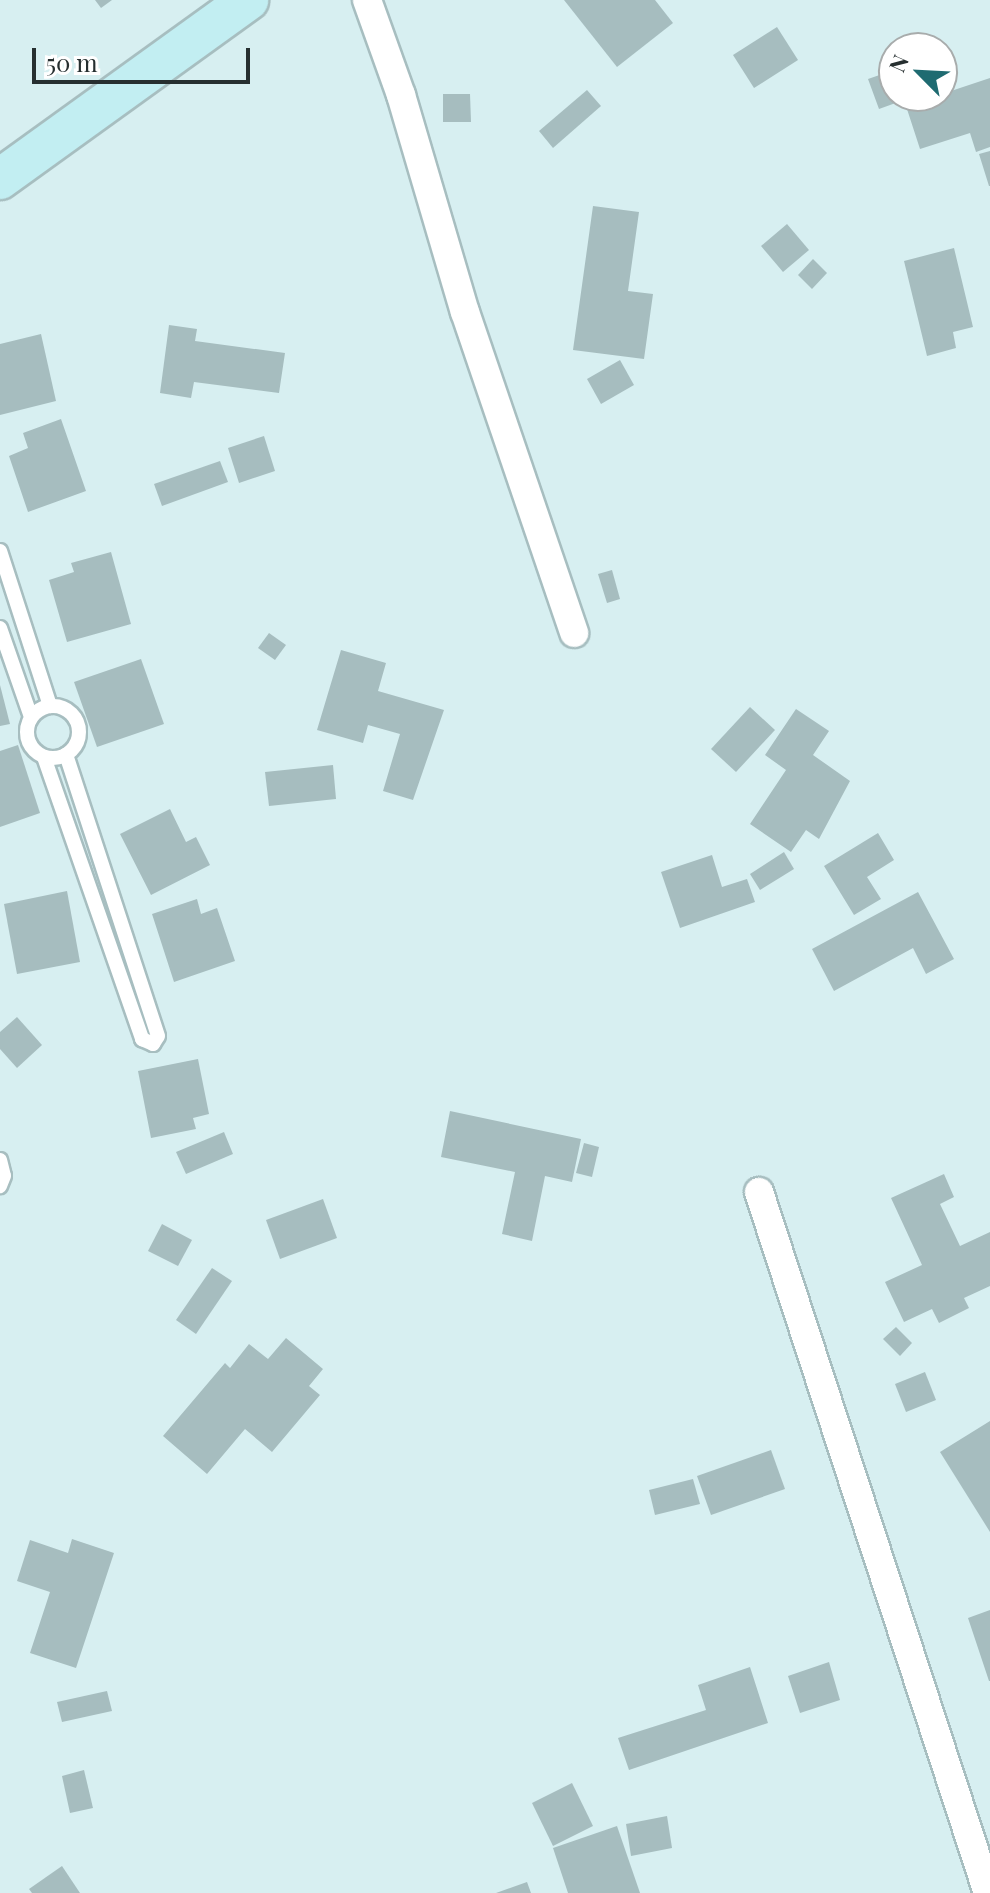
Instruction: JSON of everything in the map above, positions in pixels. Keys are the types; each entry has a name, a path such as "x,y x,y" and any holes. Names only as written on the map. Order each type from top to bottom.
{"main road":[{"path":"0,179 248,0"}],"street":[{"path":"367,0 401,95 465,312 574,633"},
{"path":"759,1192 988,1893"}],"lane":[{"path":"0,551 50,706"},
{"path":"0,628 31,717 29,744 44,757 142,1039 153,1044 158,1036 66,755"},
{"path":"31,717 50,706 70,712 80,730 79,740 66,755 44,757"},
{"path":"0,1160 4,1176 0,1186"}],"building":[{"path":"95,0 112,0 101,8"},
{"path":"564,0 655,0 673,23 617,67"},
{"path":"777,27 798,60 754,88 733,55"},
{"path":"878,76 878,106 868,79"},
{"path":"990,78 990,147 976,152 970,133 920,149 908,112 958,112 958,89"},
{"path":"587,90 601,106 553,148 539,131"},
{"path":"443,94 470,94 471,122 443,122"},
{"path":"990,151 990,186 989,186 979,154"},
{"path":"593,206 639,212 628,291 653,294 644,359 573,350"},
{"path":"787,224 809,250 783,272 761,246"},
{"path":"954,248 973,327 953,332 956,348 927,356 904,261"},
{"path":"813,259 827,273 812,289 798,275"},
{"path":"169,325 197,329 195,341 285,353 279,393 194,382 191,398 160,393"},
{"path":"41,334 56,401 0,415 0,344"},
{"path":"620,360 634,385 601,404 587,379"},
{"path":"61,419 86,491 28,512 9,456 28,448 23,433"},
{"path":"264,436 275,471 239,483 228,448"},
{"path":"220,461 228,482 162,506 154,484"},
{"path":"111,552 131,624 67,642 49,580 74,572 71,563"},
{"path":"612,570 620,599 607,603 598,574"},
{"path":"269,633 286,645 275,660 258,648"},
{"path":"341,650 386,663 378,691 444,710 413,800 383,791 400,734 368,725 363,743 317,730"},
{"path":"141,659 164,724 97,747 74,682"},
{"path":"0,685 10,724 0,726"},
{"path":"750,707 775,730 736,772 711,749"},
{"path":"796,709 829,731 813,755 850,781 819,839 806,830 791,852 750,824 786,770 765,755"},
{"path":"18,745 40,813 0,827 0,751"},
{"path":"333,765 336,799 269,806 265,772"},
{"path":"170,809 186,842 196,837 210,865 151,895 120,834"},
{"path":"878,833 894,860 867,877 881,899 854,915 824,866"},
{"path":"784,852 794,869 760,890 750,874"},
{"path":"712,855 722,887 747,879 755,902 680,928 661,872"},
{"path":"67,891 80,962 17,974 4,904"},
{"path":"918,892 954,959 926,974 913,948 834,991 812,949"},
{"path":"197,899 201,914 217,908 235,961 174,982 152,914"},
{"path":"17,1017 42,1045 17,1068 0,1049 0,1032"},
{"path":"198,1059 209,1114 193,1118 196,1129 151,1138 138,1071"},
{"path":"450,1111 581,1139 572,1182 545,1176 532,1241 502,1234 515,1172 441,1157"},
{"path":"224,1132 233,1154 186,1174 176,1152"},
{"path":"584,1143 599,1147 592,1177 576,1173"},
{"path":"944,1174 954,1197 940,1204 960,1246 990,1232 990,1286 964,1298 969,1308 939,1323 932,1309 904,1322 885,1282 922,1265 891,1198"},
{"path":"323,1199 337,1238 280,1259 266,1220"},
{"path":"162,1224 192,1240 178,1266 148,1251"},
{"path":"212,1268 232,1281 196,1334 176,1320"},
{"path":"896,1327 912,1343 900,1356 883,1339"},
{"path":"286,1338 323,1369 309,1386 320,1395 272,1452 245,1429 207,1474 163,1436 225,1363 230,1368 249,1344 268,1359"},
{"path":"925,1372 936,1400 906,1412 895,1384"},
{"path":"990,1421 990,1532 940,1452"},
{"path":"771,1450 785,1489 711,1515 697,1476"},
{"path":"693,1479 700,1504 655,1515 649,1490"},
{"path":"72,1539 114,1553 76,1668 30,1653 50,1592 17,1581 30,1540 68,1553"},
{"path":"990,1610 990,1681 989,1681 968,1618"},
{"path":"829,1662 840,1700 800,1713 788,1676"},
{"path":"750,1667 768,1723 629,1770 618,1738 706,1710 698,1685"},
{"path":"107,1691 112,1711 62,1722 57,1702"},
{"path":"84,1770 93,1808 70,1813 62,1776"},
{"path":"572,1783 593,1826 553,1846 532,1803"},
{"path":"667,1816 672,1848 631,1856 626,1824"},
{"path":"617,1826 640,1893 568,1893 553,1848"},
{"path":"62,1866 80,1893 32,1893 29,1889"},
{"path":"527,1882 531,1893 496,1893"}]}
